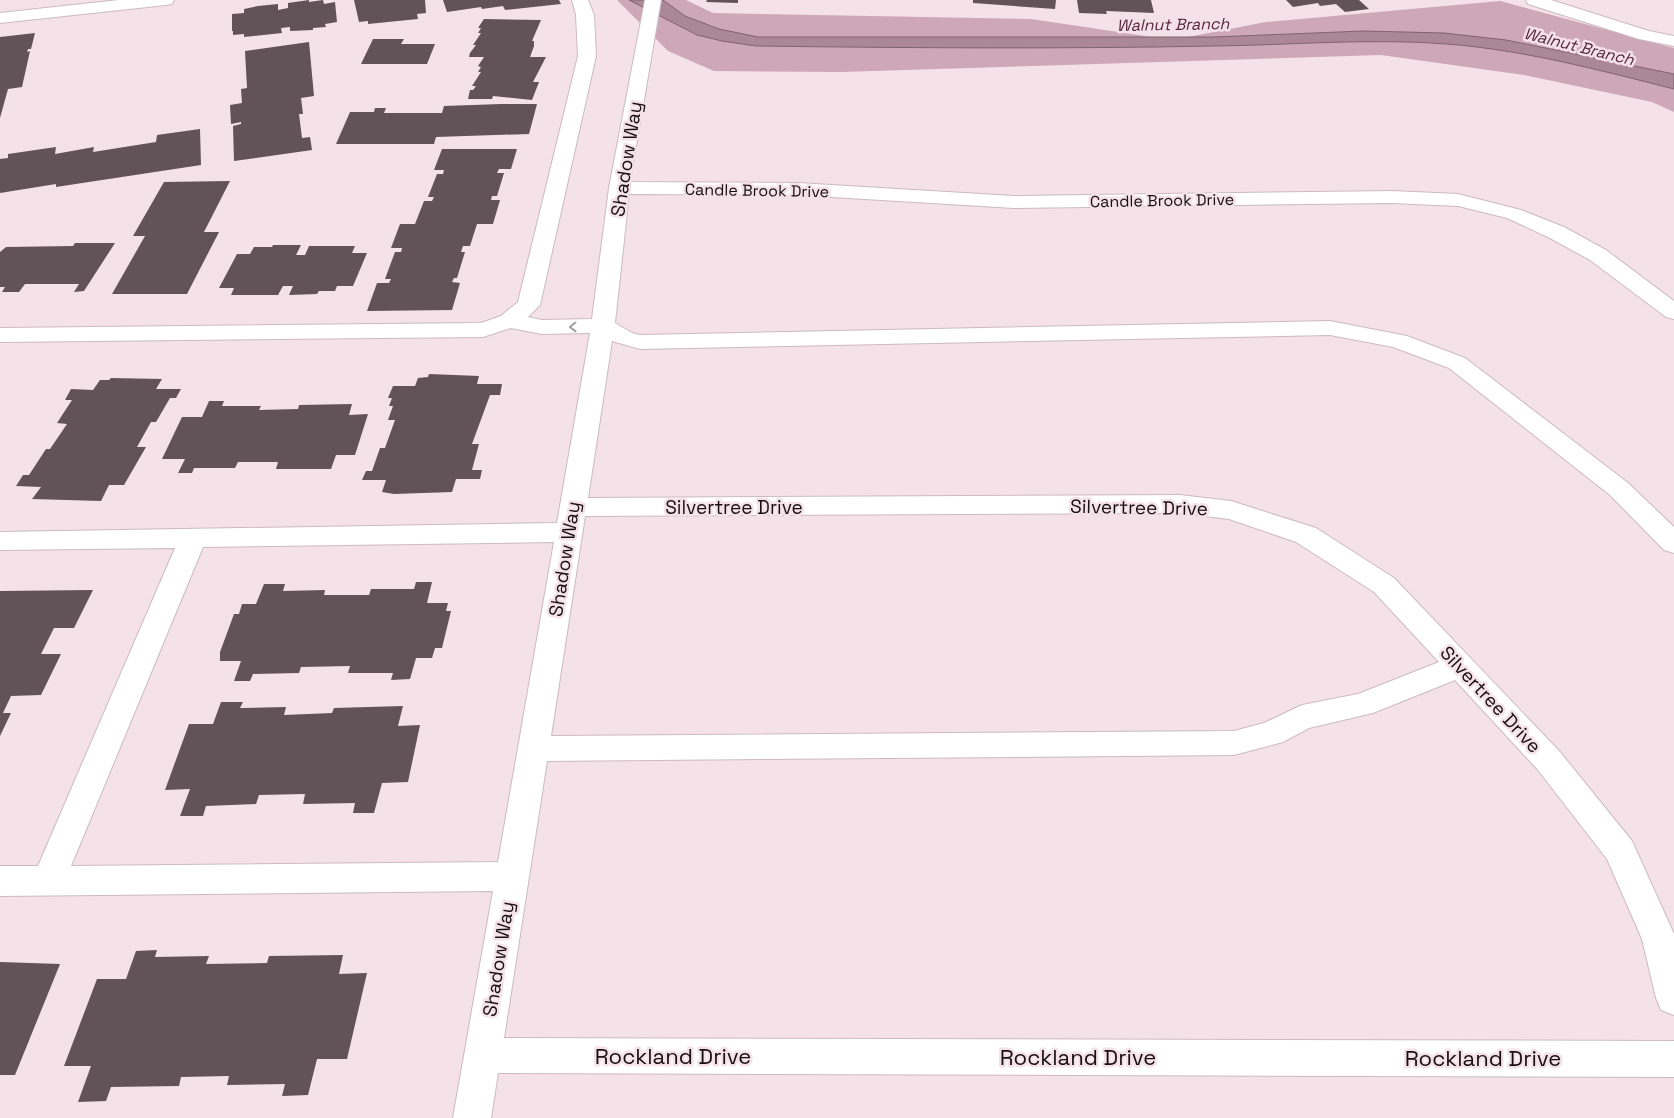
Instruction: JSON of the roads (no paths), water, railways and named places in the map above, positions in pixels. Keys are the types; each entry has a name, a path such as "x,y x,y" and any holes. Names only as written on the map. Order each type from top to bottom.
{"street":[{"path":"0,18 166,0"},
{"path":"0,335 483,330 509,321 529,305 586,56 586,15 580,0"},
{"name":"Shadow Way","path":"472,1118 603,326 619,188 653,0"},
{"path":"1546,2 1644,35 1674,41"},
{"name":"Candle Brook Drive","path":"619,188 798,188 1014,202 1392,197 1458,200 1514,214 1556,232 1598,255 1674,312"},
{"path":"509,321 542,327 603,326 624,338 640,342 1330,328 1399,340 1457,363 1619,489 1674,543"},
{"name":"Silvertree Drive","path":"0,541 193,538 570,520 1180,504 1231,510 1306,535 1384,585 1548,761 1620,851 1659,939 1674,998"},
{"path":"48,881 193,538"},
{"path":"532,749 1234,743 1272,733 1302,717 1362,705 1460,666"},
{"path":"0,881 512,876"},
{"name":"Rockland Drive","path":"482,1055 1674,1059"}],"water label":[{"name":"Walnut Branch","path":"1173,24"},
{"name":"Walnut Branch","path":"1579,46"}]}
